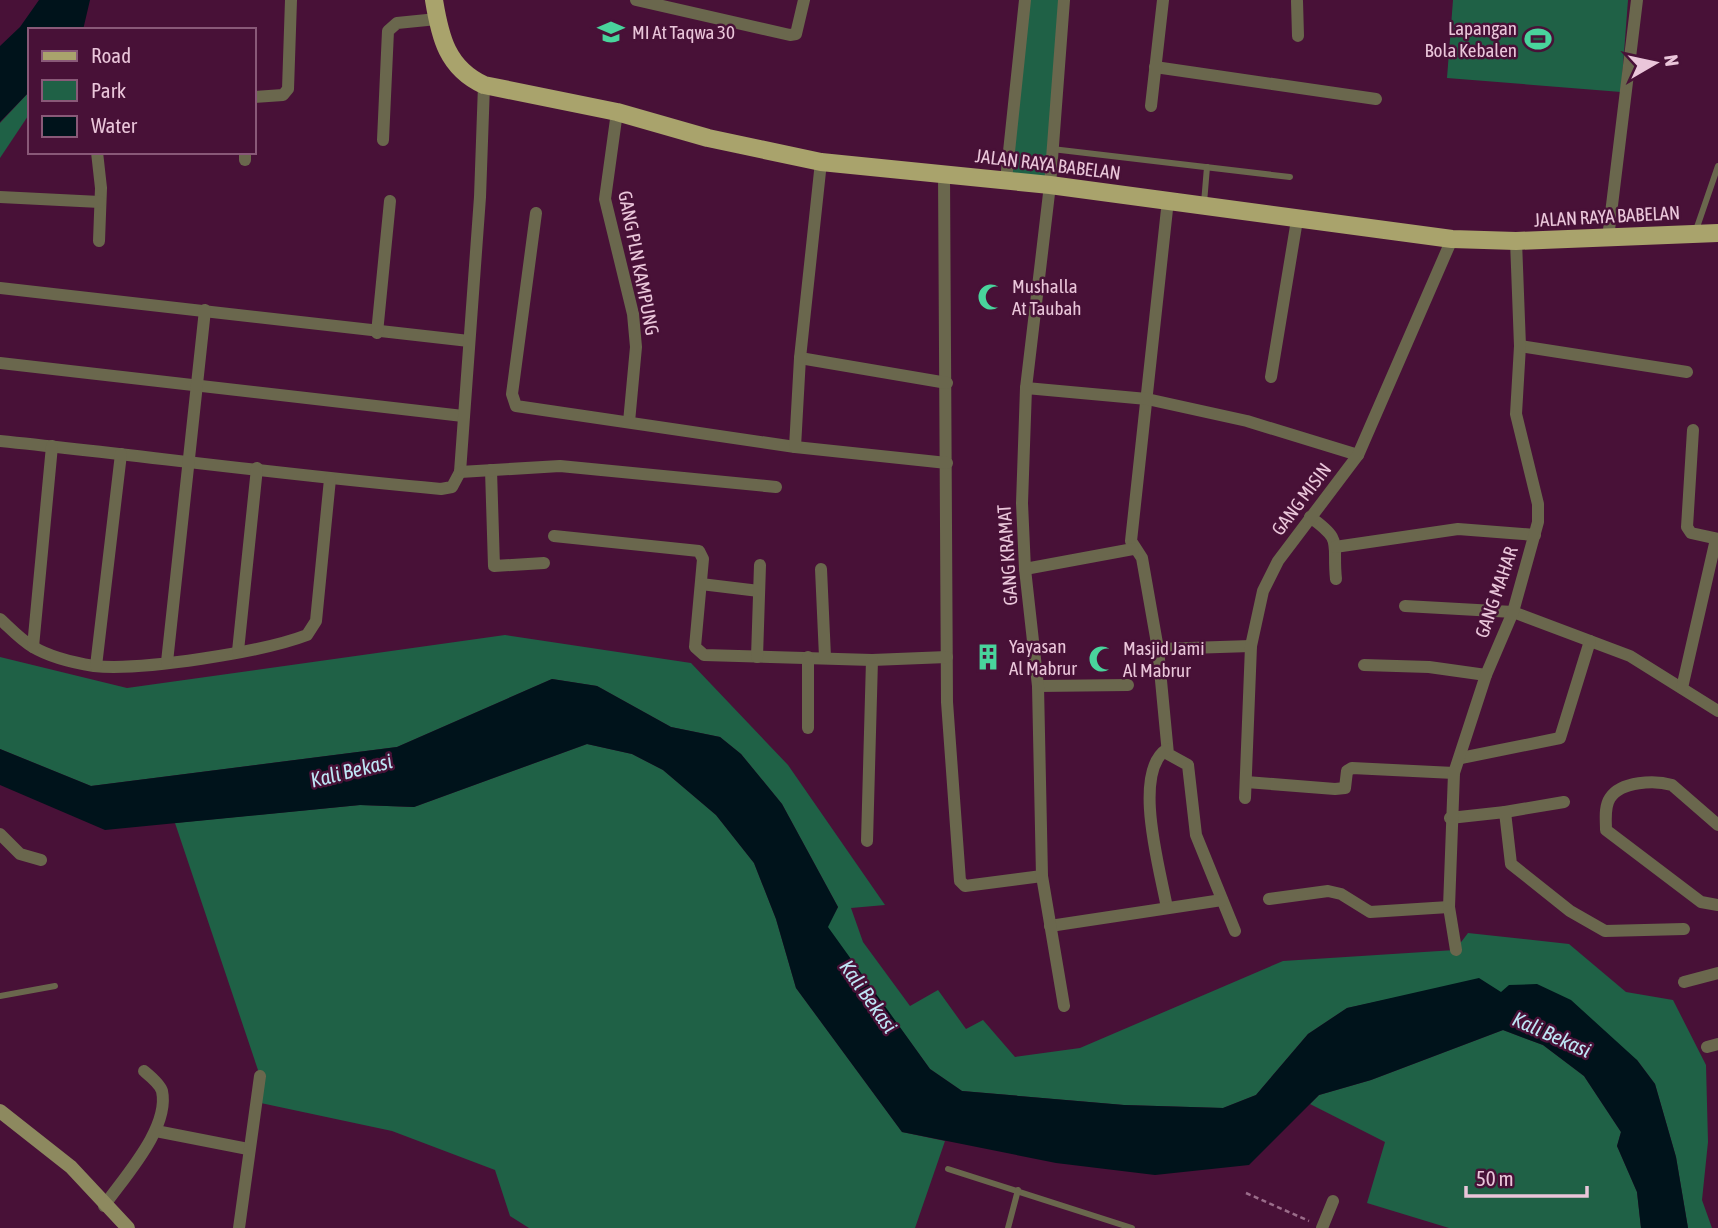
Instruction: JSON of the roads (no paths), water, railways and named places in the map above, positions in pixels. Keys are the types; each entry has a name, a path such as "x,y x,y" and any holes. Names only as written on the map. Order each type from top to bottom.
{"main road":[{"name":"JALAN RAYA BABELAN","path":"434,0 445,52 468,78 484,85 617,112 708,138 821,162 1050,185 1452,239 1516,241 1718,233"}],"street":[{"path":"256,97 283,95 288,89 290,0"},
{"path":"636,0 790,35 796,34 804,0"},
{"path":"1006,180 1025,0"},
{"name":"GANG KRAMAT","path":"1064,0 1050,185 1026,388 1022,491 1025,569 1038,686 1042,876 1064,1006"},
{"path":"1151,106 1163,0"},
{"path":"1293,0 1298,36"},
{"path":"1608,238 1637,0"},
{"path":"383,140 388,31 397,23 437,19"},
{"path":"1155,67 1376,99"},
{"path":"0,442 440,489 456,483 460,472 480,197 484,85"},
{"name":"GANG PLN KAMPUNG","path":"617,112 605,199 633,314 636,347 629,422"},
{"path":"97,154 99,241"},
{"path":"795,447 800,358 821,162"},
{"path":"944,173 947,657 960,881 965,886 1042,876"},
{"path":"0,197 100,202"},
{"path":"1168,200 1131,527 1133,549 1142,558 1158,649 1167,748 1170,758 1188,765 1194,827 1235,931"},
{"path":"377,333 390,201"},
{"path":"536,213 513,403 520,408 795,447 947,463"},
{"path":"1271,377 1297,220"},
{"name":"GANG MISIN","path":"1245,798 1251,646 1257,609 1268,577 1358,455 1452,239"},
{"name":"GANG MAHAR","path":"1456,950 1449,907 1450,818 1454,773 1486,676 1513,612 1535,535 1538,504 1516,414 1520,346 1516,241"},
{"path":"0,288 205,310 377,333 469,341"},
{"path":"167,662 205,310"},
{"path":"1520,346 1687,372"},
{"path":"800,358 947,383"},
{"path":"0,363 463,416"},
{"path":"1026,388 1147,399 1247,421 1358,455"},
{"path":"1682,688 1717,539 1691,533 1687,527 1693,430"},
{"path":"33,647 52,446"},
{"path":"96,666 121,454"},
{"path":"460,472 585,467 776,487"},
{"path":"238,651 257,468"},
{"path":"491,470 494,566 544,563"},
{"path":"0,619 33,647 65,660 96,666 167,662 238,651 302,636 314,626 330,479"},
{"path":"1310,517 1334,537 1336,579"},
{"path":"1335,547 1458,529 1535,535"},
{"path":"554,536 696,550 703,556 695,643 697,650 704,655 872,660 947,657"},
{"path":"1025,569 1133,549"},
{"path":"757,657 760,565"},
{"path":"821,569 825,657"},
{"path":"701,584 759,591"},
{"path":"1405,606 1513,612 1630,656 1718,710"},
{"path":"1461,758 1560,738 1590,641"},
{"path":"1158,649 1251,646"},
{"path":"808,657 808,728"},
{"path":"867,841 872,660"},
{"path":"1364,665 1429,667 1486,676"},
{"path":"1038,686 1128,685"},
{"path":"1167,748 1154,765 1149,799 1167,908"},
{"path":"1246,782 1339,789 1346,786 1347,771 1352,768 1454,773"},
{"path":"1718,825 1672,785 1663,782 1635,784 1622,789 1611,796 1606,808 1606,830 1701,902 1718,905"},
{"path":"1450,818 1564,802"},
{"path":"1505,812 1511,864 1570,911 1605,931 1684,929"},
{"path":"0,834 20,854 41,860"},
{"path":"1269,899 1328,891 1341,894 1370,912 1449,907"},
{"path":"1050,926 1222,900"},
{"path":"1685,982 1718,973"},
{"path":"104,1206 156,1132 164,1105 162,1089 144,1071"},
{"path":"239,1228 260,1076"},
{"path":"0,1111 71,1167 104,1206 128,1228"},
{"path":"156,1132 248,1149"},
{"path":"1322,1227 1333,1201"}],"lane":[{"path":"1052,149 1290,177"},
{"path":"1695,233 1718,166"},
{"path":"1203,205 1207,167"},
{"path":"0,996 55,986"},
{"path":"948,1170 1132,1228"},
{"path":"1009,1228 1018,1190"}],"water":[{"path":"39,0 90,0 83,28 28,28 28,93 0,122 0,46 20,27"},
{"name":"Kali Bekasi","path":"552,679 597,686 671,727 720,737 741,754 782,804 838,907 828,927 930,1069 962,1091 1124,1105 1223,1108 1256,1095 1308,1034 1347,1008 1479,978 1501,992 1509,985 1537,984 1571,1000 1637,1060 1655,1084 1676,1157 1688,1228 1641,1228 1637,1192 1617,1146 1621,1132 1584,1076 1543,1045 1503,1030 1371,1080 1319,1095 1249,1165 1155,1175 1056,1163 902,1132 796,988 776,919 754,863 716,815 663,770 632,754 587,744 414,807 360,805 105,830 0,785 0,749 91,786 397,747"}],"place":[{"name":"MI At Taqwa 30","path":"611,32"},
{"name":"Lapangan Bola Kebalen","path":"1538,39"},
{"name":"Mushalla At Taubah","path":"991,297"},
{"name":"Yayasan Al Mabrur","path":"988,657"},
{"name":"Masjid Jami Al Mabrur","path":"1102,659"}]}
